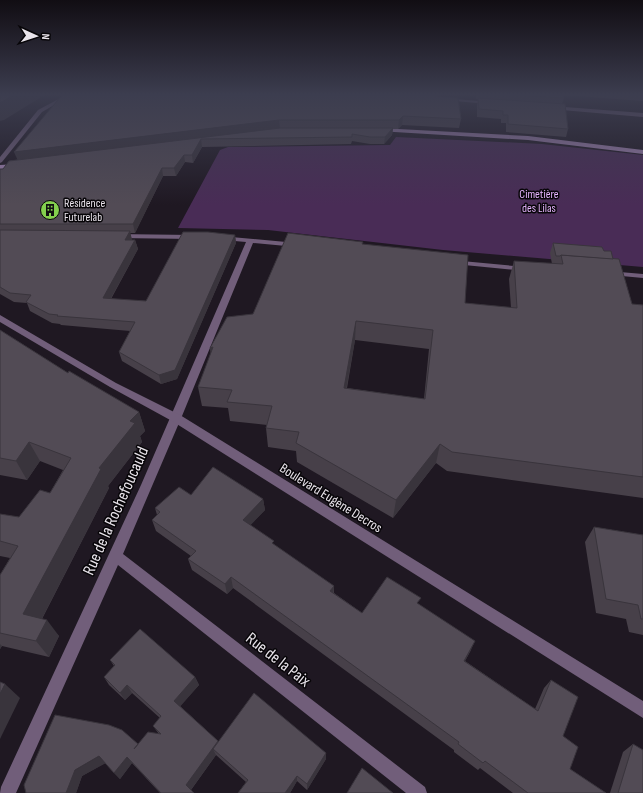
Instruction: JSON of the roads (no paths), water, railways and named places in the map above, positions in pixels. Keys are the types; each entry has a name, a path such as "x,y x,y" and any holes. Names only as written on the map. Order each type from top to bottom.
{"main road":[{"path":"392,131 528,138 643,152"},
{"path":"0,167 23,165"}],"street":[{"path":"0,161 24,131"},
{"path":"109,236 201,237"},
{"path":"216,238 305,246"},
{"name":"Rue de la Rochefoucauld","path":"8,793 116,556 176,418 223,302 251,240"},
{"path":"447,262 531,269"},
{"path":"606,273 643,276"},
{"name":"Boulevard Eugène Decros","path":"0,318 113,385 176,418 643,710"},
{"name":"Rue de la Paix","path":"116,556 419,793"}],"place":[{"name":"Résidence Futurelab","path":"50,210"}],"park label":[{"name":"Cimetière des Lilas","path":"539,201"}]}
